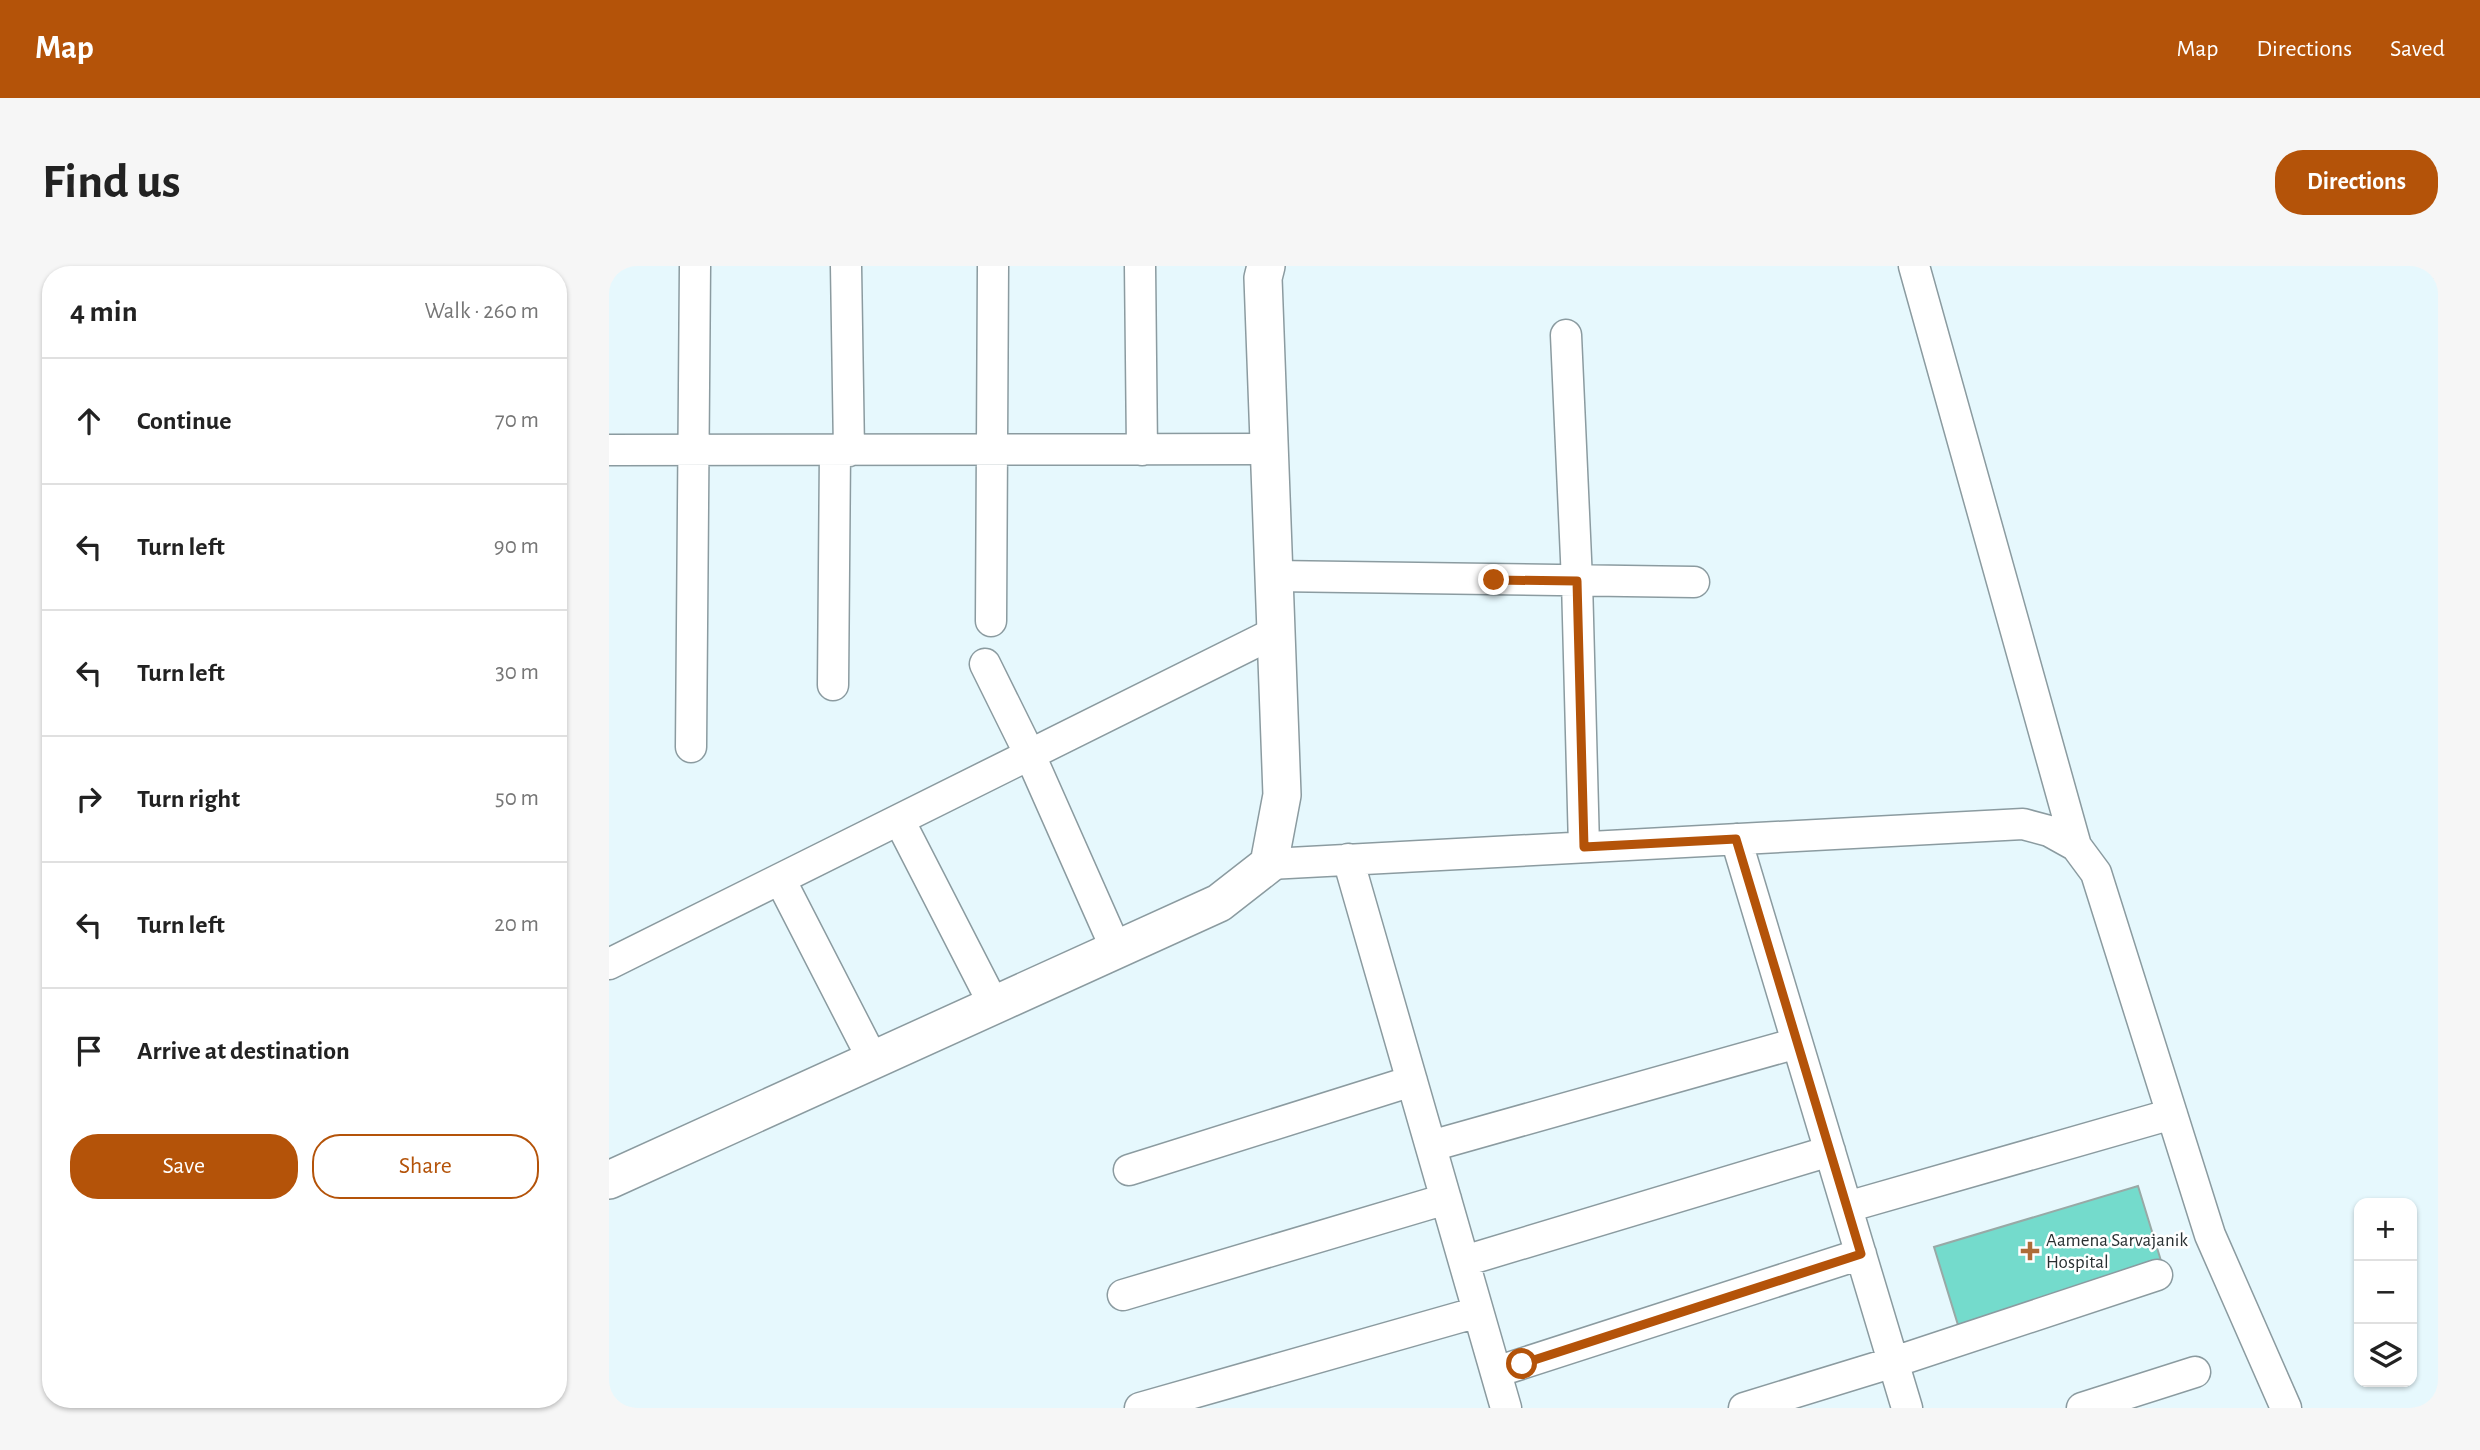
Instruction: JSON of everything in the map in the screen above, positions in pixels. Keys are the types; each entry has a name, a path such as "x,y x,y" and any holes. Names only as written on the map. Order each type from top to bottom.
{"street":[{"path":"691,747 695,266"},
{"path":"833,685 846,266"},
{"path":"991,621 993,266"},
{"path":"1140,266 1142,450"},
{"path":"1266,266 1263,278 1282,795 1269,863"},
{"path":"1914,266 2076,846 2096,873 2210,1235 2286,1408"},
{"path":"1566,335 1577,581 1584,847"},
{"path":"609,450 1269,449"},
{"path":"1274,576 1693,582"},
{"path":"609,964 1276,632"},
{"path":"985,664 1030,755 1116,949"},
{"path":"899,820 994,1005"},
{"path":"609,1180 1220,903 1269,863 2022,824 2049,831 2076,846"},
{"path":"1736,839 1907,1408"},
{"path":"1348,859 1506,1408"},
{"path":"780,879 873,1060"},
{"path":"1431,1146 1797,1043"},
{"path":"1129,1170 1412,1081"},
{"path":"1847,1207 2172,1114"},
{"path":"1464,1261 1830,1151"},
{"path":"1123,1295 1446,1199"},
{"path":"1496,1373 1861,1254"},
{"path":"1744,1408 2157,1275"},
{"path":"1140,1408 1478,1312"},
{"path":"2082,1408 2195,1373"}],"building":[{"path":"2138,1186 2162,1264 1958,1325 1934,1247"}],"waterway":[{"path":"2432,266 2438,276"}],"place":[{"name":"Aamena Sarvajanik Hospital","path":"2030,1251"}],"route":[{"path":"1494,580 1577,581 1584,847 1736,839 1861,1254 1522,1364"}]}
